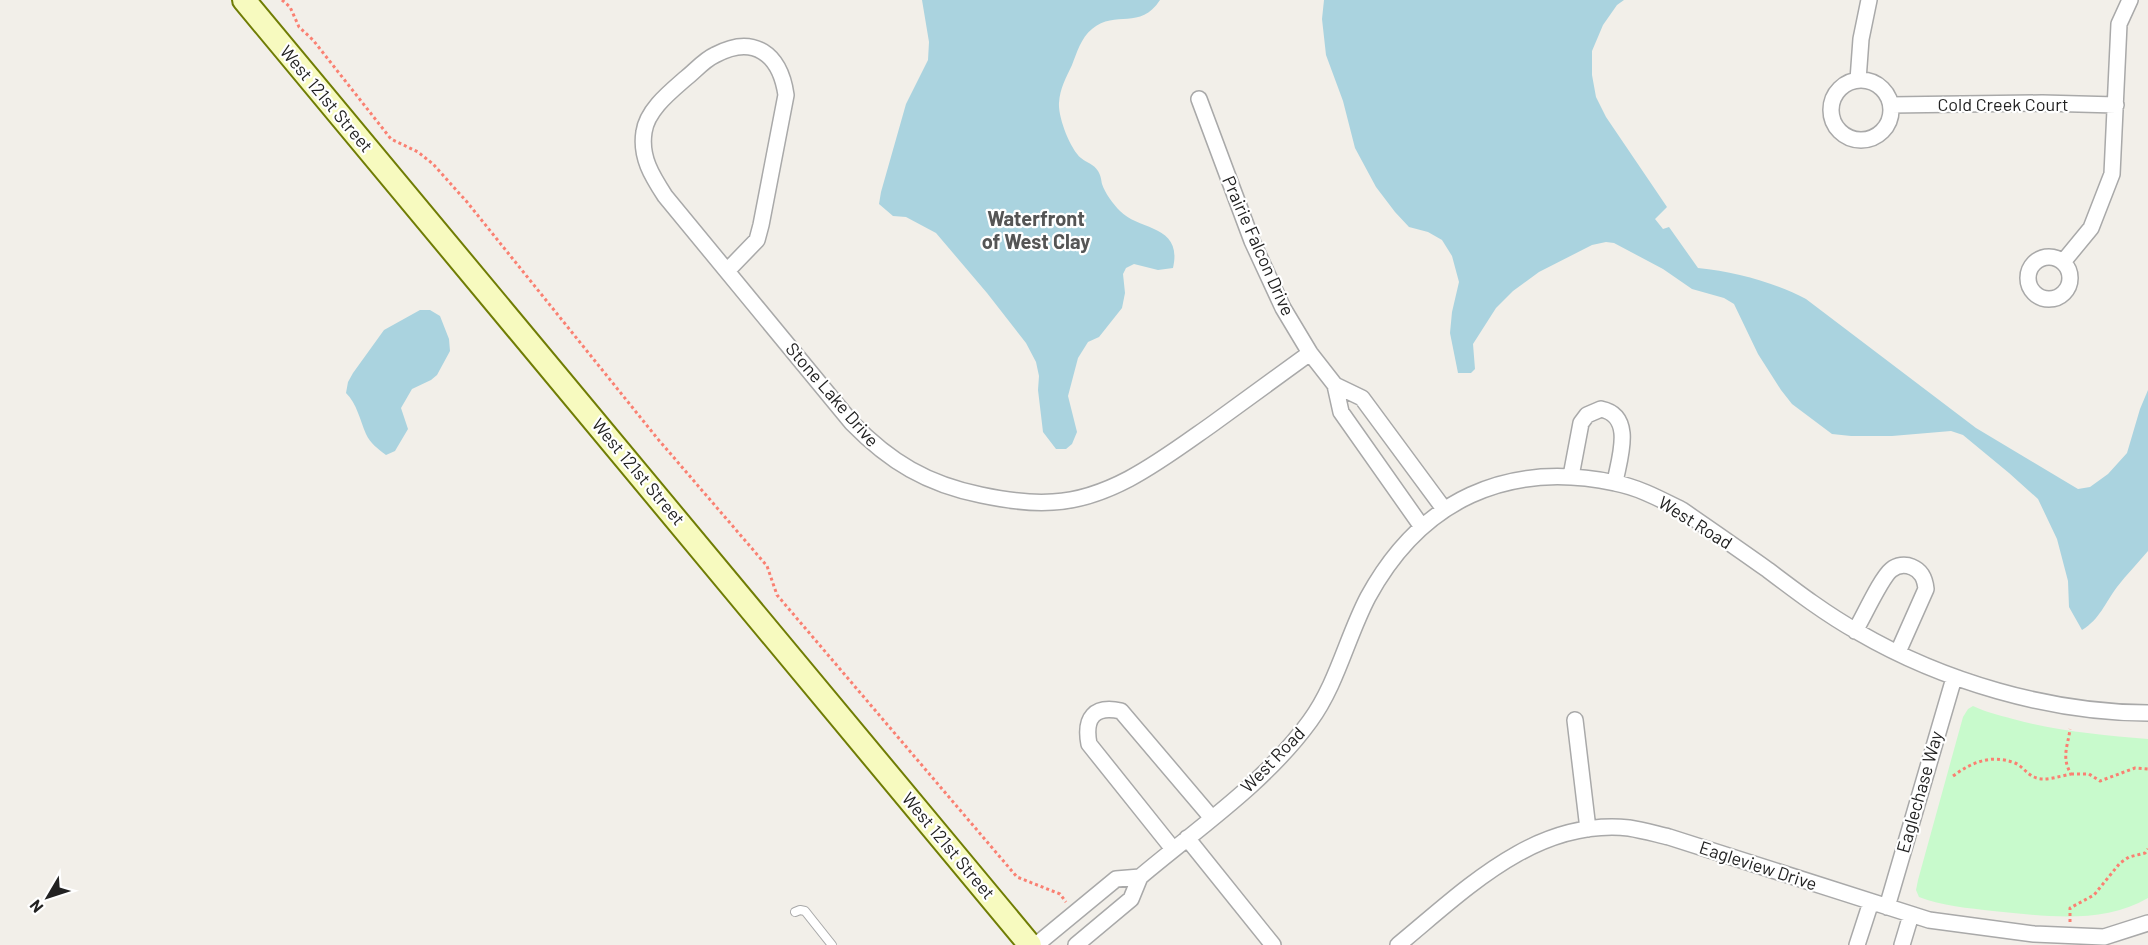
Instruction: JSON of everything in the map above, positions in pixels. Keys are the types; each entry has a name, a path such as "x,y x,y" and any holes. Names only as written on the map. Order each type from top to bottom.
{"street":[{"path":"1858,80 1861,39 1869,0"},
{"path":"2063,262 2091,228 2112,174 2119,24 2130,0"},
{"name":"West 121st Street","path":"251,3 1030,945"},
{"name":"Stone Lake Drive","path":"728,271 757,240 786,95 783,78 775,62 765,51 751,47 725,50 712,56 670,92 653,111 644,130 644,153 651,175 665,196 852,423 872,443 918,475 965,492 999,499 1055,502 1089,495 1125,481 1164,459 1310,353"},
{"path":"1858,80 1876,83 1888,97 1891,105 1891,116 1887,125 1872,138 1861,140 1851,138 1835,126 1832,116 1834,96 1848,82 1858,80"},
{"name":"Prairie Falcon Drive","path":"1199,99 1260,259 1284,308 1310,353 1335,385 1341,412 1422,527"},
{"name":"Cold Creek Court","path":"1891,105 2116,105"},
{"name":"Prairie Falcon Drive","path":"1335,385 1362,398 1444,509"},
{"path":"1571,476 1581,423 1587,415 1601,410 1613,414 1622,426 1615,482"},
{"name":"West Road","path":"1076,945 1131,899 1140,877 1264,773 1289,747 1312,718 1334,675 1367,599 1396,554 1422,527 1444,509 1475,493 1507,482 1544,476 1571,476 1615,482 1661,499 1682,510 1811,603 1855,631 1924,666 1954,678 2032,699 2075,708 2148,713"},
{"path":"1855,631 1888,573 1900,565 1909,565 1918,570 1925,580 1926,589 1898,652"},
{"name":"Eaglechase Way","path":"1887,907 1954,678"},
{"path":"1173,849 1089,744 1087,730 1089,720 1098,711 1110,708 1121,711 1211,818"},
{"path":"1575,720 1588,829"},
{"name":"Eagleview Drive","path":"1398,945 1503,862 1544,840 1588,829 1629,828 1669,837 1929,920 2104,941 2148,923"},
{"path":"1187,838 1274,945"},
{"name":"West Road","path":"1036,945 1116,879 1140,877"},
{"path":"1857,945 1870,902"},
{"path":"1902,945 1911,915"}],"lane":[{"path":"795,912 805,911 832,945"}],"path":[{"path":"282,0 290,7 299,27 313,39 391,139 418,152 434,164 467,202 657,438 768,566 777,595 1017,877 1060,894 1074,914"},
{"path":"2070,729 2065,758 2066,766 2071,774"},
{"path":"1953,776 1978,761 2004,760 2015,764 2034,777 2054,778 2071,774 2089,774 2100,781 2135,768 2148,770"},
{"path":"2071,936 2070,908 2094,895 2120,863 2148,849"}],"green space":[{"path":"1973,706 1997,715 2046,727 2148,739 2148,898 2130,907 2111,912 2052,916 1965,908 1936,903 1919,897 1916,890 1918,880 1963,717"}],"water":[{"path":"922,0 1160,0 1144,15 1136,18 1110,20 1092,29 1080,46 1061,93 1060,116 1077,154 1100,174 1105,191 1120,211 1166,236 1172,243 1174,254 1173,268 1158,270 1134,264 1126,268 1123,274 1125,293 1122,308 1099,337 1088,342 1078,358 1068,396 1077,432 1072,444 1066,449 1056,449 1043,432 1038,390 1039,376 1036,362 1026,343 936,233 906,217 893,216 879,204 906,104 928,60 929,42"},
{"path":"1324,0 1624,0 1617,5 1603,25 1592,51 1592,75 1596,97 1606,117 1667,207 1655,219 1663,229 1669,227 1698,268 1754,279 1806,299 1976,428 2078,489 2090,487 2108,474 2127,453 2148,390 2148,551 2117,587 2098,616 2082,630 2069,607 2068,581 2057,539 2038,499 2009,473 1963,435 1951,431 1892,436 1832,434 1792,404 1781,390 1758,354 1734,304 1724,298 1692,289 1663,269 1614,243 1592,245 1539,272 1513,291 1496,308 1473,344 1475,369 1471,373 1458,373 1450,333 1459,282 1452,256 1442,240 1428,232 1409,227 1395,212 1376,187 1355,148 1343,101 1326,55 1322,19"},
{"path":"420,310 430,310 440,316 449,339 450,351 437,375 412,389 401,408 408,429 395,451 386,455 374,446 368,437 356,407 346,393 348,382 384,330"}],"district":[{"name":"Waterfront of West Clay","path":"1036,230"}]}
